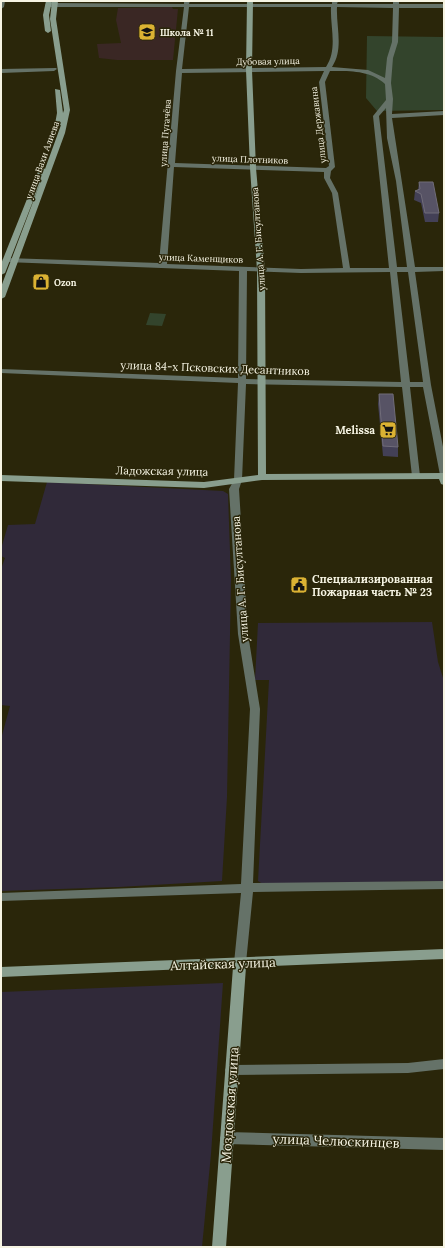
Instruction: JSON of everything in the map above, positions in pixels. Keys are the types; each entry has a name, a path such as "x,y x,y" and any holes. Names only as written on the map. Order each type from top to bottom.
{"main road":[{"name":"улица Вахи Алиева","path":"1,297 10,260 60,120 46,15 52,3"},
{"name":"улица Вахи Алиева","path":"1,273 10,260 62,133 66,117 52,3"},
{"name":"улица А. Г. Бисултанова","path":"250,3 249,70 253,168 261,270 263,381 262,477"},
{"name":"Ладожская улица","path":"1,478 204,486 262,477 416,476 444,478"},
{"name":"Алтайская улица","path":"1,972 444,954"},
{"name":"Моздокская улица","path":"219,1247 240,963"}],"street":[{"path":"1,5 2,1"},
{"path":"52,3 334,3 444,6"},
{"name":"улица Пугачёва","path":"163,266 186,3"},
{"name":"улица Державина","path":"334,3 336,53 333,64 323,76 322,82 332,167 328,170 328,178 335,193 347,270"},
{"path":"396,4 395,42 390,58 388,83 390,100 389,116 394,161 428,386 444,478"},
{"path":"1,71 54,68"},
{"name":"Дубовая улица","path":"179,71 330,68 358,71 379,76 388,83"},
{"path":"390,100 376,116 416,476"},
{"path":"389,116 444,113"},
{"name":"улица Плотников","path":"172,165 328,170"},
{"name":"улица Каменщиков","path":"10,260 332,272 347,270 444,269"},
{"name":"улица А. Г. Бисултанова","path":"240,963 247,888 255,709 243,634 234,499 234,490 238,480 244,269"},
{"name":"улица 84-х Псковских Десантников","path":"1,371 242,381 428,386"},
{"path":"1,897 247,888 444,885"},
{"path":"232,1070 408,1068 444,1064"},
{"name":"улица Челюскинцев","path":"227,1138 444,1144"}],"shaded area":[{"name":"Школа № 11","path":"172,7 173,9 178,9 173,60 117,60 99,58 97,44 121,43 116,20 118,8"},
{"path":"47,482 223,491 228,494 231,580 227,797 222,881 119,887 1,891 1,739 10,706 1,705 1,569 5,558 1,556 1,549 8,525 35,524"},
{"path":"432,622 438,662 444,681 444,881 263,884 258,881 269,680 255,680 258,623"},
{"path":"223,983 211,1154 202,1247 1,1247 1,992"}],"green space":[{"path":"367,36 444,37 444,110 377,111 366,98"},
{"path":"150,313 166,314 162,326 146,325"}],"building":[{"path":"419,182 433,182 439,213 425,213 421,194 415,191 420,189"},
{"name":"Melissa","path":"379,394 393,394 398,447 383,446"}],"place":[{"name":"Школа № 11","path":"147,32"},
{"name":"Ozon","path":"41,282"},
{"name":"Melissa","path":"388,430"},
{"name":"Специализированная Пожарная часть № 23","path":"299,585"}]}
